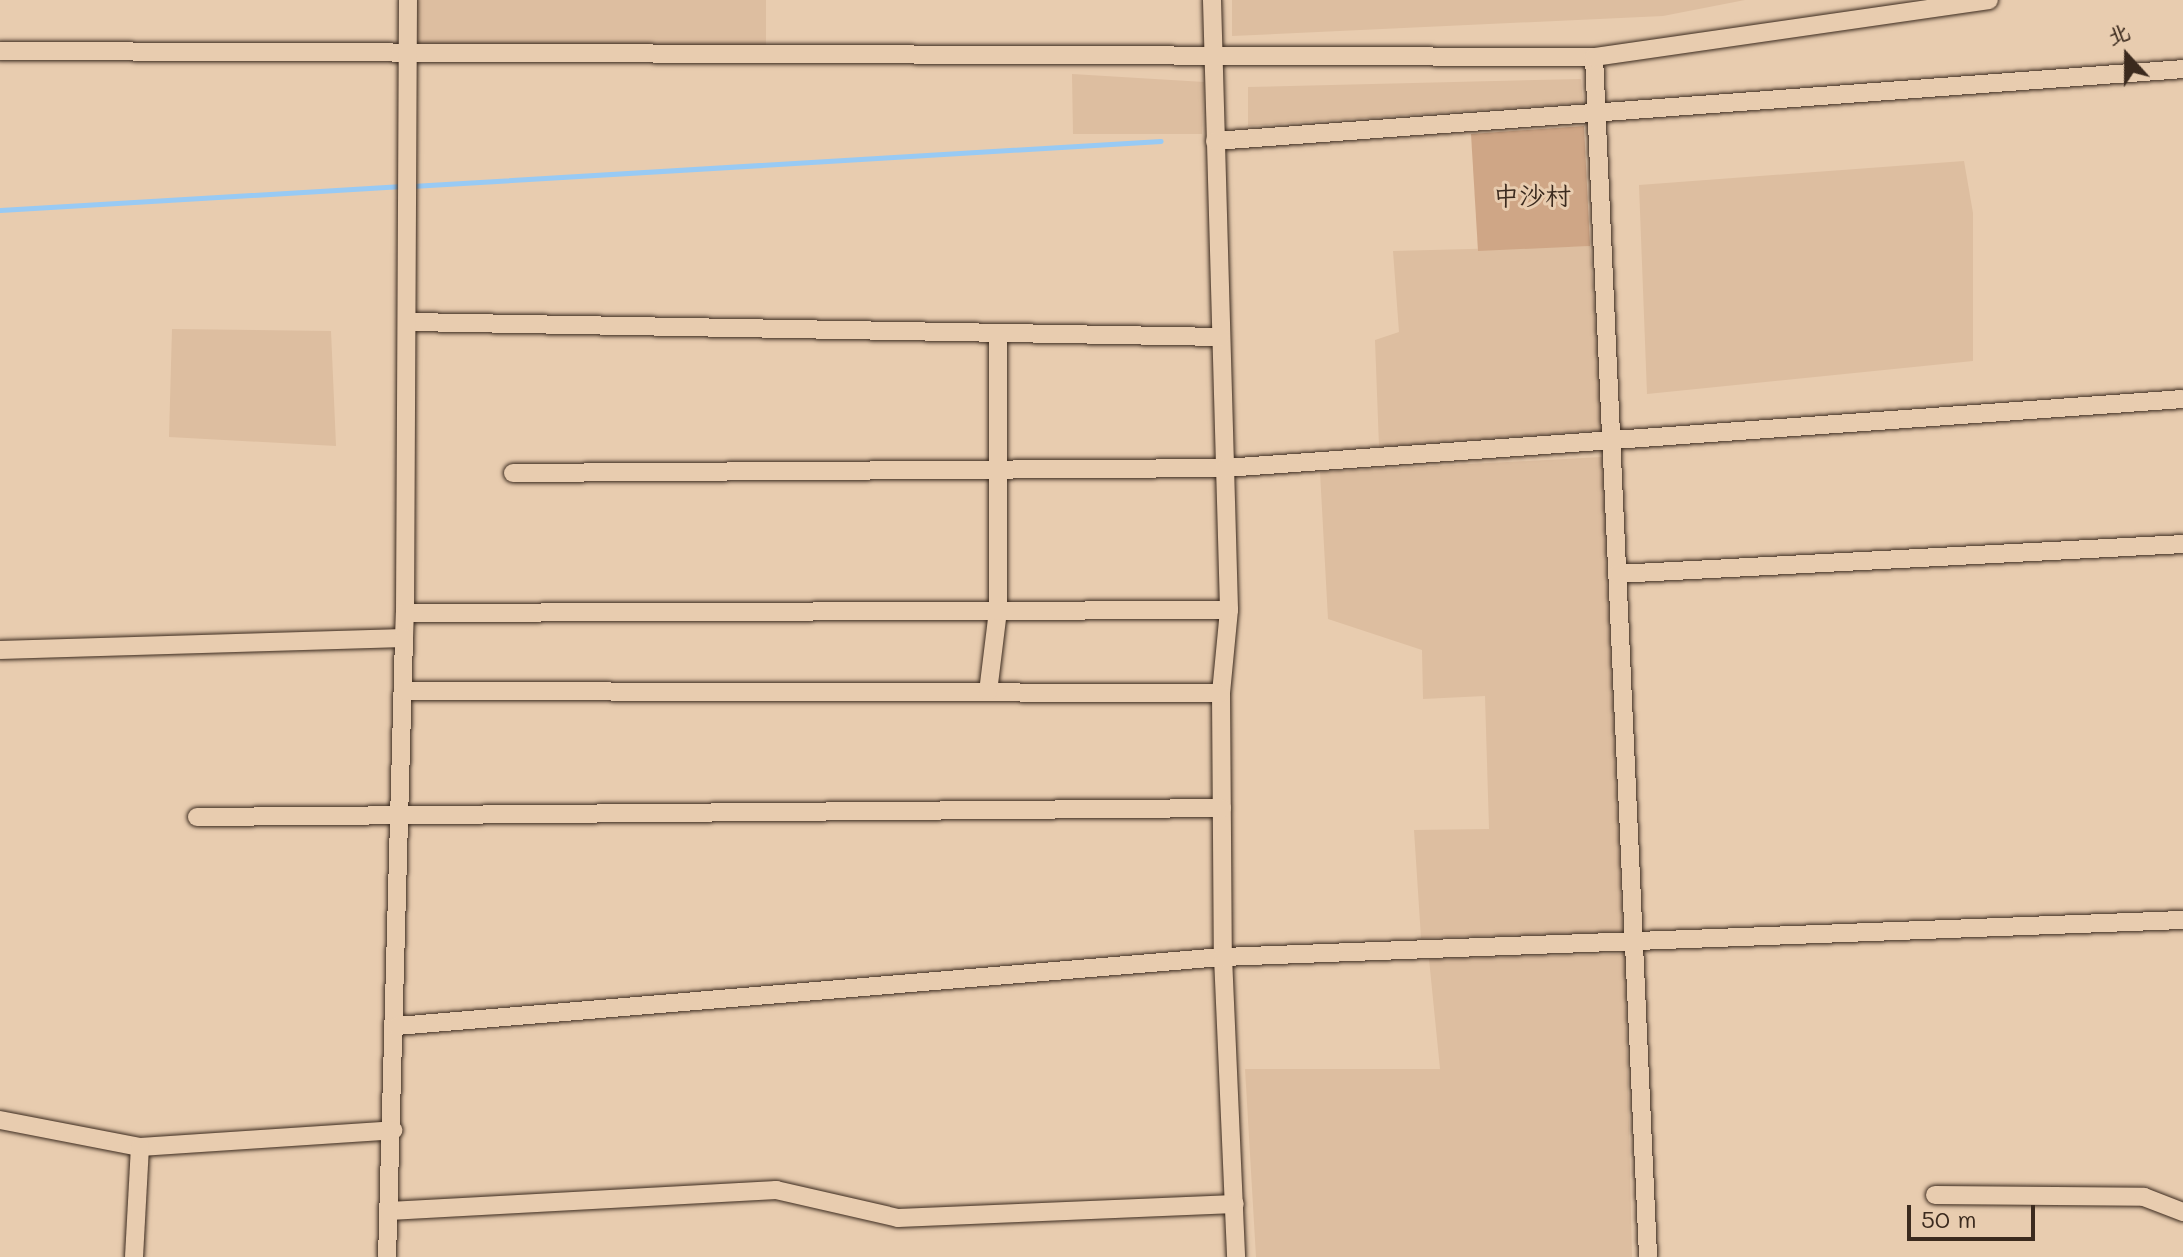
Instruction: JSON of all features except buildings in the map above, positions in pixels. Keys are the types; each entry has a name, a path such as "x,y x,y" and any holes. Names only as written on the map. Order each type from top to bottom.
{"street":[{"path":"387,1257 397,1026 411,322 408,0"},
{"path":"1212,0 1229,610 1221,693 1223,957 1236,1257"},
{"path":"0,51 1594,57 1989,0"},
{"path":"1594,57 1648,1257"},
{"path":"1215,141 2183,69"},
{"path":"411,322 1221,337"},
{"path":"988,692 998,611 998,334"},
{"path":"513,473 1225,468 1611,443 2183,399"},
{"path":"1617,574 2183,544"},
{"path":"405,613 1229,610"},
{"path":"0,650 404,638"},
{"path":"403,691 1221,693"},
{"path":"197,817 401,812 1222,808"},
{"path":"397,1026 1223,957 2183,920"},
{"path":"0,1120 140,1147 393,1130"},
{"path":"134,1257 140,1147"},
{"path":"389,1211 776,1190 898,1218 1235,1204"},
{"path":"1935,1195 2144,1197 2183,1212"}],"shaded area":[{"path":"417,0 766,0 766,46 418,43"},
{"path":"1232,0 1745,0 1663,16 1232,36"},
{"path":"1072,74 1204,82 1202,134 1073,134"},
{"path":"1581,79 1583,103 1248,126 1248,87"},
{"path":"1964,161 1973,213 1973,361 1647,394 1639,185"},
{"path":"1590,246 1603,430 1379,447 1375,340 1399,332 1393,251"},
{"path":"172,329 331,331 336,446 169,437"},
{"path":"1602,457 1623,932 1421,938 1414,830 1489,829 1485,696 1423,699 1422,650 1328,619 1320,472"},
{"path":"1625,954 1632,1257 1256,1257 1245,1069 1440,1069 1429,959"}],"waterway":[{"path":"412,186 1161,141"},
{"path":"0,210 402,186"}],"district":[{"name":"中沙村","path":"1532,196"}]}
